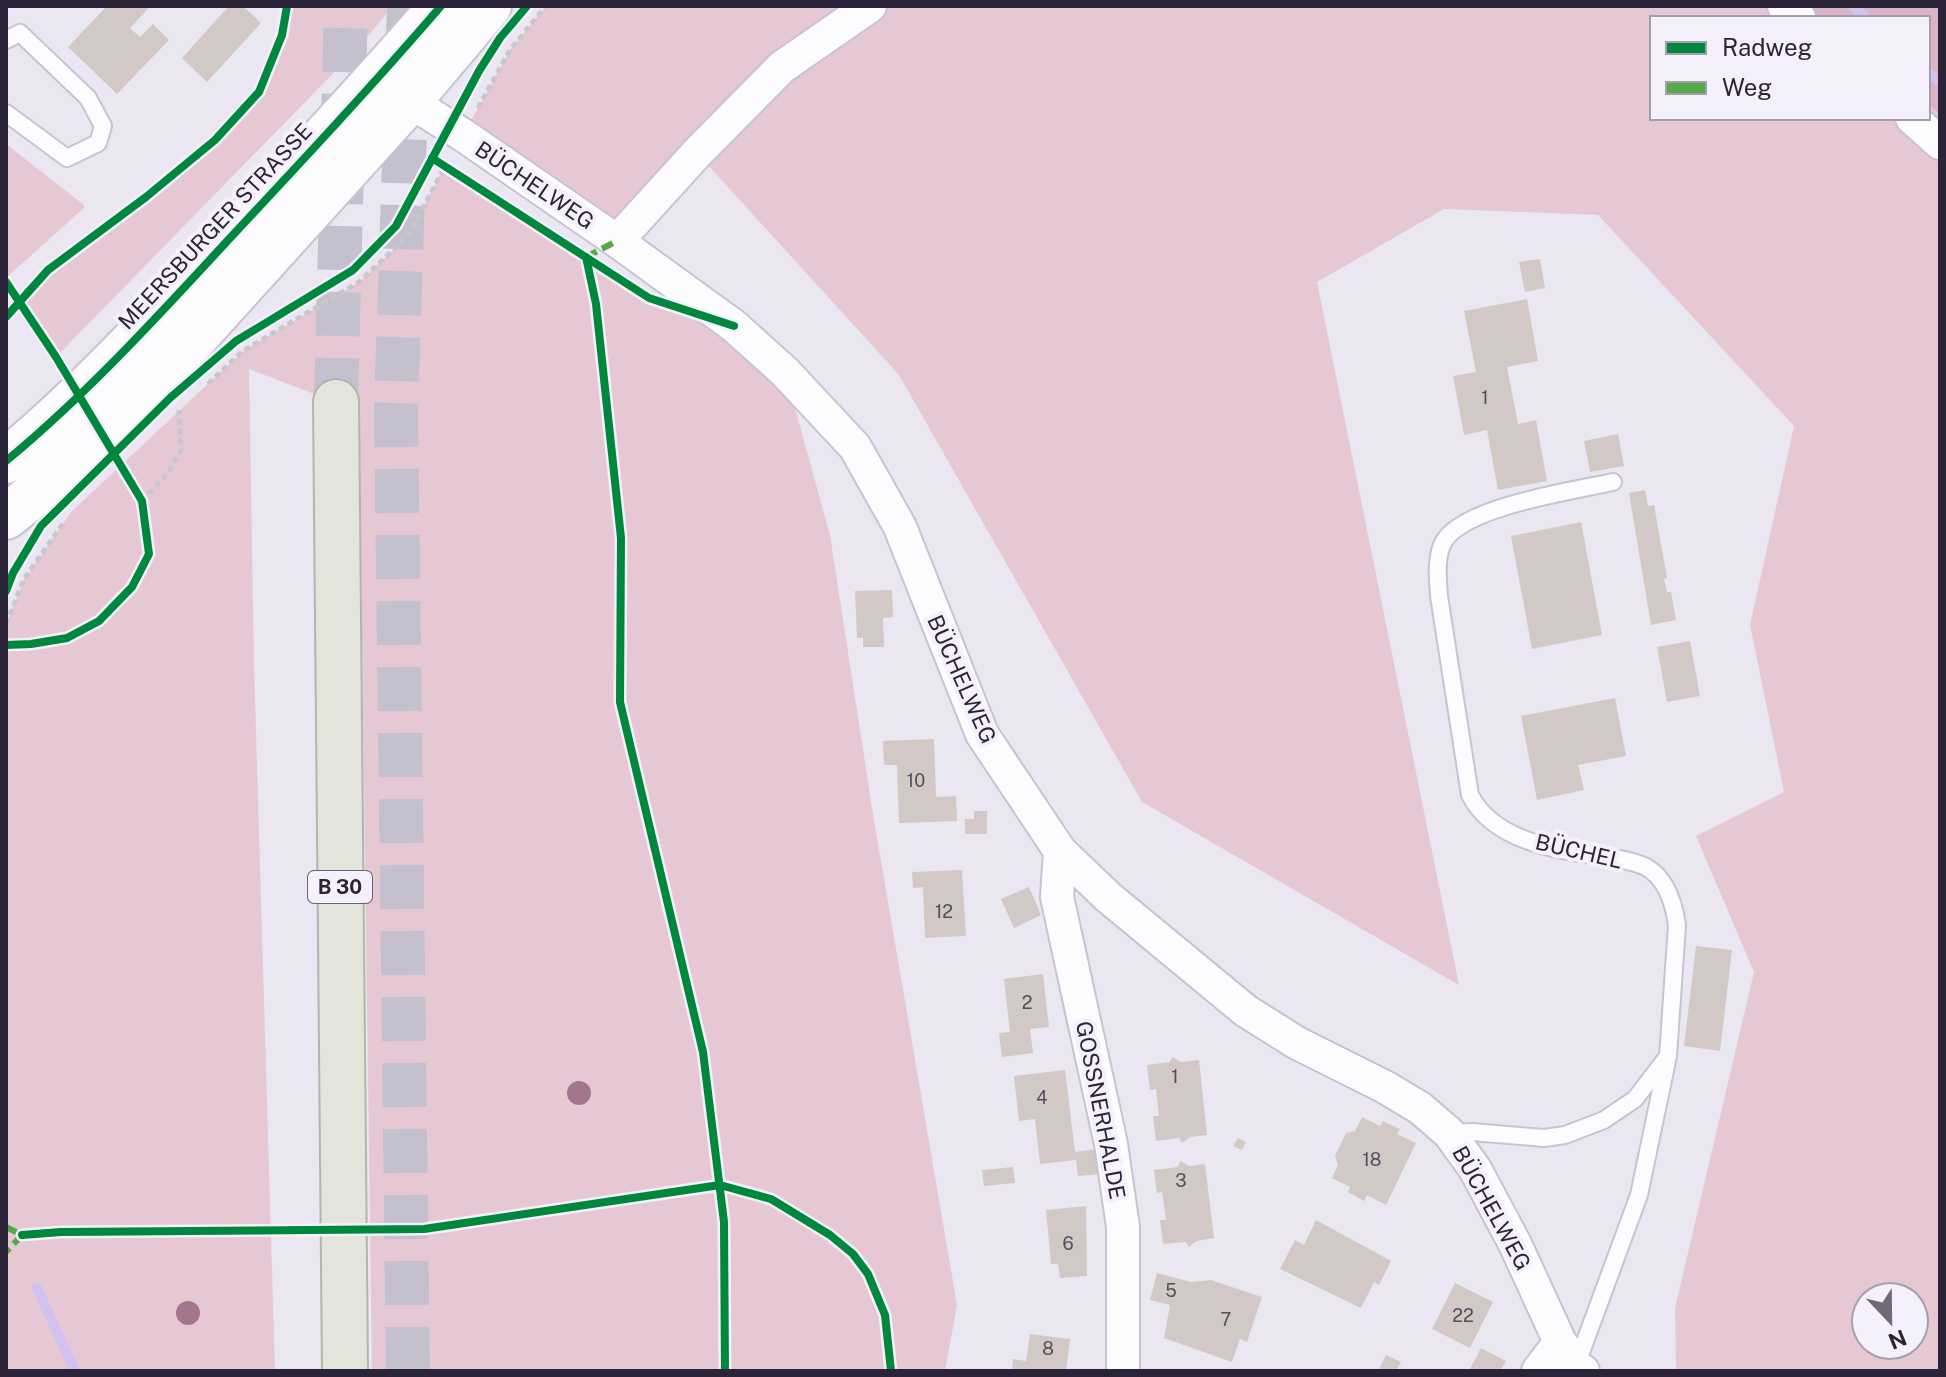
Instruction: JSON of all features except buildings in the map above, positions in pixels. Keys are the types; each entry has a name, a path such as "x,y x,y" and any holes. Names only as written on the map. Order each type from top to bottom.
{"highway":[{"name":"B 30","path":"336,402 345,1371"}],"street":[{"name":"MEERSBURGER STRASSE","path":"6,517 32,496 193,340 395,88 441,6"},
{"name":"MEERSBURGER STRASSE","path":"6,461 35,437 395,88 489,6"},
{"path":"617,241 697,153 782,67 870,6"},
{"name":"BÜCHELWEG","path":"395,88 734,326 785,372 855,447 900,527 982,734 1060,851 1108,897 1246,1011 1297,1043 1420,1108 1449,1133 1475,1169 1573,1360"},
{"path":"1914,120 1940,143"},
{"name":"GOSSNERHALDE","path":"1060,851 1057,897 1111,1144 1123,1227 1123,1371"},
{"path":"1538,1371 1573,1360"}],"lane":[{"path":"6,40 20,33 88,98 103,126 98,143 67,158 6,113"},
{"name":"BÜCHEL","path":"1573,1360 1639,1195 1668,1056 1677,925 1674,906 1662,882 1647,867 1551,848 1496,826 1476,807 1470,795 1439,596 1438,571 1444,541 1455,529 1494,509 1613,482"},
{"path":"1449,1133 1544,1138 1583,1130 1612,1116 1635,1099 1668,1056"}],"path":[{"path":"201,390 243,351 359,282 409,235 510,50 546,6"},
{"path":"168,420 190,400"},
{"path":"142,501 168,473 181,450 179,410"},
{"path":"6,624 24,579 72,511"}],"shaded area":[{"path":"287,6 393,6 358,48 56,357 21,302 48,270 146,197 215,140 259,92 282,35"},
{"path":"546,6 1797,6 1812,16 1650,16 1650,120 1930,120 1930,106 1940,115 1940,1371 1676,1371 1675,1308 1754,972 1696,836 1784,792 1750,625 1794,426 1598,215 1444,209 1317,282 1459,985 1142,802 899,375 697,153 617,241 463,135 510,50"},
{"path":"1797,6 1940,6 1940,115 1930,106 1930,16 1812,16"},
{"path":"6,144 84,208 6,278"},
{"path":"445,165 649,298 734,326 785,372 830,535 873,814 957,1305 945,1371 372,1371 359,411 249,369 254,664 275,1371 6,1371 6,624 24,579 72,511 243,351 359,282 409,235"}],"waterway":[{"path":"1852,6 1864,16"},
{"path":"1930,74 1940,82"},
{"path":"37,1288 75,1371"}],"tunnel":[{"path":"336,402 346,6"},
{"path":"408,1371 396,410 409,6"}],"marked path":[{"path":"586,257 617,241"},
{"path":"6,1227 22,1235 6,1252"}],"cycle path":[{"path":"6,317 48,270 146,197 215,140 259,92 282,35 287,6"},
{"path":"6,461 65,409 150,324 441,6"},
{"path":"6,591 41,526 170,398 236,341 353,270 396,226 479,71 500,38 527,6"},
{"path":"432,158 649,298 734,326"},
{"path":"586,257 596,304 621,538 620,702 703,1052 724,1222 725,1371"},
{"path":"6,282 56,357 142,501 149,554 132,587 99,621 67,638 6,645"},
{"path":"22,1235 61,1232 424,1229 720,1185 771,1199 830,1235 853,1254 868,1274 885,1315 891,1371"}]}
